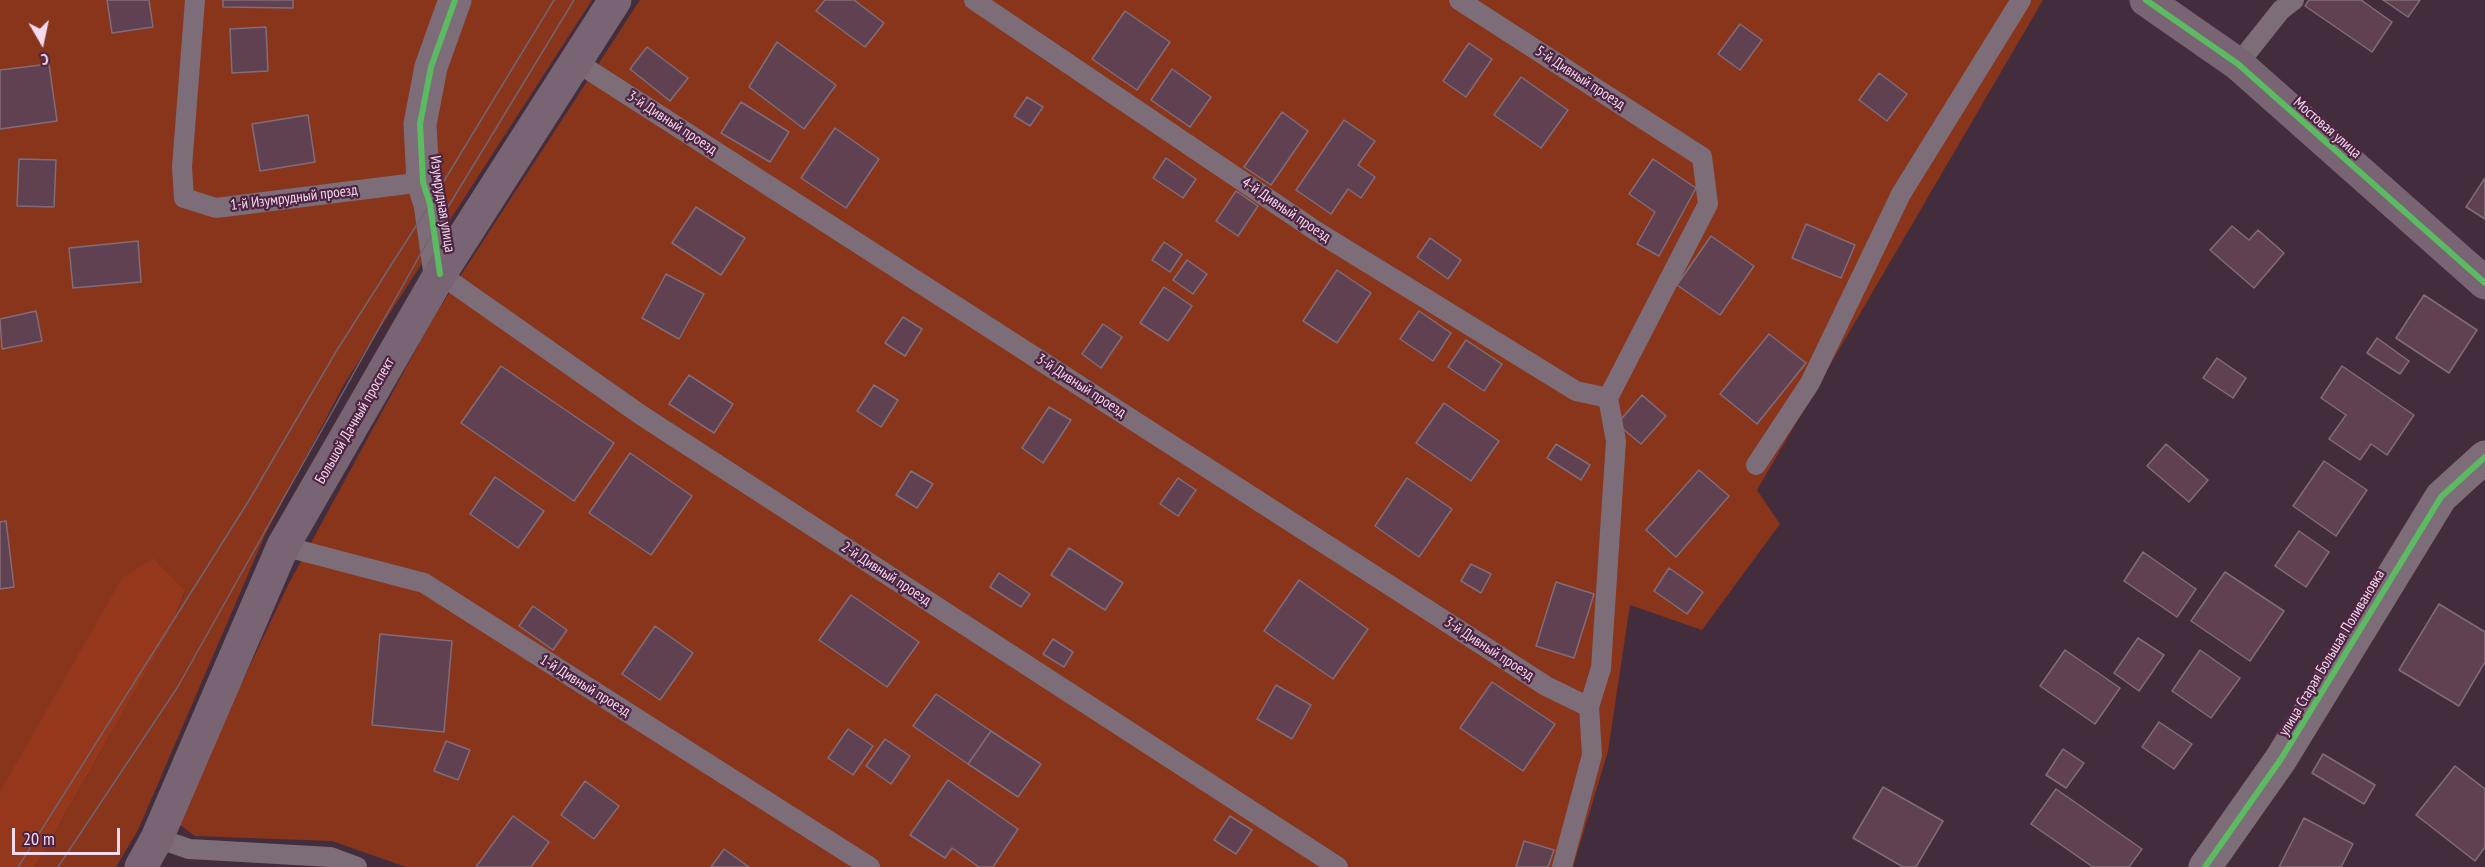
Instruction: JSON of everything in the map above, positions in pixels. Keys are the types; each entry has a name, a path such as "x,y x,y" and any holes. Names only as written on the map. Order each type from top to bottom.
{"main road":[{"name":"Большой Дачный проспект","path":"141,867 157,838 283,546 440,274 615,0"},
{"name":"Мостовая улица","path":"2146,0 2238,64 2485,283"}],"street":[{"name":"Изумрудная улица","path":"440,274 430,204 423,182 420,124 431,67 455,0"},
{"name":"улица Старая Большая Поливановка","path":"2205,867 2281,759 2441,497 2485,457"}],"lane":[{"name":"1-й Изумрудный проезд","path":"195,0 182,167 184,198 216,208 423,182"},
{"name":"4-й Дивный проезд","path":"974,0 1316,231 1576,391 1608,398"},
{"name":"5-й Дивный проезд","path":"1459,0 1702,157 1708,204 1608,398"},
{"path":"1756,465 1810,383 1900,194 2021,0"},
{"path":"2238,64 2281,10 2294,0"},
{"name":"3-й Дивный проезд","path":"575,61 1546,686 1589,707"},
{"name":"2-й Дивный проезд","path":"440,274 641,415 1338,867"},
{"path":"1562,867 1592,755 1589,707 1601,668 1616,441 1608,398"},
{"name":"1-й Дивный проезд","path":"283,546 424,583 870,867"},
{"path":"157,838 189,849 330,857 357,867"}],"shaded area":[{"path":"0,0 592,0 344,384 265,535 138,830 116,867 35,867 169,632 185,592 155,559 0,804"},
{"path":"640,0 2043,0 1757,490 1780,524 1702,630 1630,605 1608,751 1573,867 406,867 332,841 195,836 176,822 288,585 433,318"},
{"path":"154,558 185,591 169,632 35,867 0,867 0,792 122,578"}],"building":[{"path":"107,0 149,0 153,27 112,33"},
{"path":"223,0 293,0 293,8 223,7"},
{"path":"825,0 854,0 884,23 865,47 816,11"},
{"path":"2309,0 2361,0 2392,22 2372,52 2305,6"},
{"path":"2383,0 2420,0 2408,17"},
{"path":"1125,11 1170,42 1137,90 1092,59"},
{"path":"1740,24 1762,40 1740,70 1718,54"},
{"path":"266,27 268,71 232,73 230,29"},
{"path":"777,42 836,85 804,129 749,87"},
{"path":"1469,43 1492,59 1466,97 1443,81"},
{"path":"647,47 688,78 670,101 630,69"},
{"path":"49,64 57,121 0,129 0,70"},
{"path":"1172,69 1211,97 1190,127 1151,100"},
{"path":"1879,73 1907,94 1887,121 1859,100"},
{"path":"1521,77 1568,110 1541,148 1494,115"},
{"path":"1027,97 1043,107 1030,126 1014,116"},
{"path":"741,102 789,132 770,162 721,133"},
{"path":"1282,112 1308,131 1271,185 1244,167"},
{"path":"308,115 315,162 260,171 252,124"},
{"path":"1344,120 1375,141 1358,165 1375,177 1361,198 1348,189 1331,214 1296,190"},
{"path":"835,128 879,159 846,208 801,178"},
{"path":"1166,158 1196,179 1183,198 1153,178"},
{"path":"19,159 56,160 54,207 17,206"},
{"path":"1653,159 1696,188 1659,256 1637,244 1655,212 1629,194"},
{"path":"2485,178 2485,219 2466,207"},
{"path":"1236,191 1258,206 1238,236 1216,221"},
{"path":"696,207 745,238 721,275 672,243"},
{"path":"1806,224 1855,245 1841,278 1792,258"},
{"path":"2232,226 2249,240 2258,230 2284,253 2254,288 2210,250"},
{"path":"1711,236 1754,266 1720,315 1677,285"},
{"path":"1430,238 1461,260 1448,279 1417,257"},
{"path":"138,241 141,282 73,288 69,248"},
{"path":"1164,242 1182,254 1170,272 1152,260"},
{"path":"1187,260 1207,274 1193,294 1173,280"},
{"path":"1337,270 1371,293 1337,343 1303,321"},
{"path":"666,274 704,294 679,339 642,318"},
{"path":"1164,287 1192,306 1168,341 1140,323"},
{"path":"2424,295 2477,330 2449,373 2396,338"},
{"path":"36,311 42,341 2,349 0,319"},
{"path":"1419,311 1451,333 1433,361 1400,339"},
{"path":"903,317 922,329 905,356 885,343"},
{"path":"1103,324 1122,337 1101,368 1082,354"},
{"path":"1769,334 1806,363 1757,424 1720,394"},
{"path":"2377,338 2409,361 2400,374 2367,353"},
{"path":"1466,340 1502,364 1484,391 1448,367"},
{"path":"2217,358 2246,378 2233,398 2203,378"},
{"path":"501,366 614,443 574,501 461,423"},
{"path":"2342,366 2414,415 2387,455 2371,444 2360,460 2329,439 2346,415 2321,398"},
{"path":"689,375 733,404 714,433 669,404"},
{"path":"874,385 898,400 881,427 857,411"},
{"path":"1642,395 1666,416 1641,444 1617,424"},
{"path":"1444,403 1499,441 1471,481 1416,443"},
{"path":"1049,407 1071,420 1043,463 1022,448"},
{"path":"1556,444 1590,465 1581,480 1547,458"},
{"path":"2166,444 2208,480 2189,502 2147,466"},
{"path":"630,453 692,496 651,555 589,513"},
{"path":"2324,461 2367,490 2336,536 2293,506"},
{"path":"1699,470 1729,496 1676,557 1646,530"},
{"path":"911,471 933,484 917,508 896,495"},
{"path":"495,477 544,511 518,548 470,514"},
{"path":"1178,478 1196,490 1178,516 1160,504"},
{"path":"1407,478 1452,509 1419,557 1375,526"},
{"path":"6,521 14,587 0,589 0,522"},
{"path":"2299,531 2329,552 2306,587 2275,566"},
{"path":"1069,548 1123,583 1105,610 1051,575"},
{"path":"2143,552 2196,589 2177,617 2124,581"},
{"path":"1471,564 1491,574 1481,593 1461,581"},
{"path":"1669,568 1703,592 1687,614 1654,591"},
{"path":"2225,572 2284,611 2250,661 2191,621"},
{"path":"999,573 1030,594 1021,607 990,587"},
{"path":"1299,580 1368,629 1333,679 1264,631"},
{"path":"1556,582 1594,594 1574,658 1536,646"},
{"path":"851,595 919,642 887,687 819,640"},
{"path":"2439,604 2485,632 2485,662 2459,706 2399,670"},
{"path":"533,606 567,630 553,650 519,626"},
{"path":"655,626 693,653 660,700 622,674"},
{"path":"380,634 452,641 444,732 372,725"},
{"path":"2138,638 2164,655 2139,691 2114,673"},
{"path":"1053,639 1073,652 1064,667 1043,654"},
{"path":"2065,650 2120,688 2095,724 2040,686"},
{"path":"2200,650 2240,678 2211,718 2172,691"},
{"path":"1492,682 1555,724 1523,771 1460,728"},
{"path":"1276,685 1311,705 1292,739 1257,719"},
{"path":"936,694 991,731 968,764 913,726"},
{"path":"2159,722 2192,744 2174,769 2142,747"},
{"path":"848,729 873,746 853,775 828,758"},
{"path":"991,731 1041,764 1018,797 968,764"},
{"path":"885,739 910,756 891,784 866,766"},
{"path":"446,741 470,750 458,780 434,771"},
{"path":"2063,749 2084,763 2066,788 2046,775"},
{"path":"2323,754 2375,785 2364,804 2312,773"},
{"path":"2455,766 2485,789 2485,847 2475,861 2416,815"},
{"path":"948,780 1018,829 993,867 979,867 952,848 945,858 910,835"},
{"path":"585,781 619,806 594,839 561,815"},
{"path":"1883,787 1943,821 1916,867 1903,867 1853,838"},
{"path":"2056,789 2142,849 2129,867 2093,867 2031,824"},
{"path":"513,816 549,842 531,867 476,867"},
{"path":"1230,816 1252,830 1236,854 1214,840"},
{"path":"2304,818 2353,844 2341,867 2279,867"},
{"path":"1524,841 1554,850 1548,867 1516,867"},
{"path":"724,849 749,867 711,867"}],"tram line":[{"path":"18,867 248,502 337,350 430,204 554,0"},
{"path":"58,867 177,688 434,230 574,0"}],"cycle path":[{"path":"440,274 430,204 423,182 420,124 431,67 455,0"},
{"path":"2146,0 2238,64 2485,283"},
{"path":"2205,867 2281,759 2441,497 2485,457"}]}
